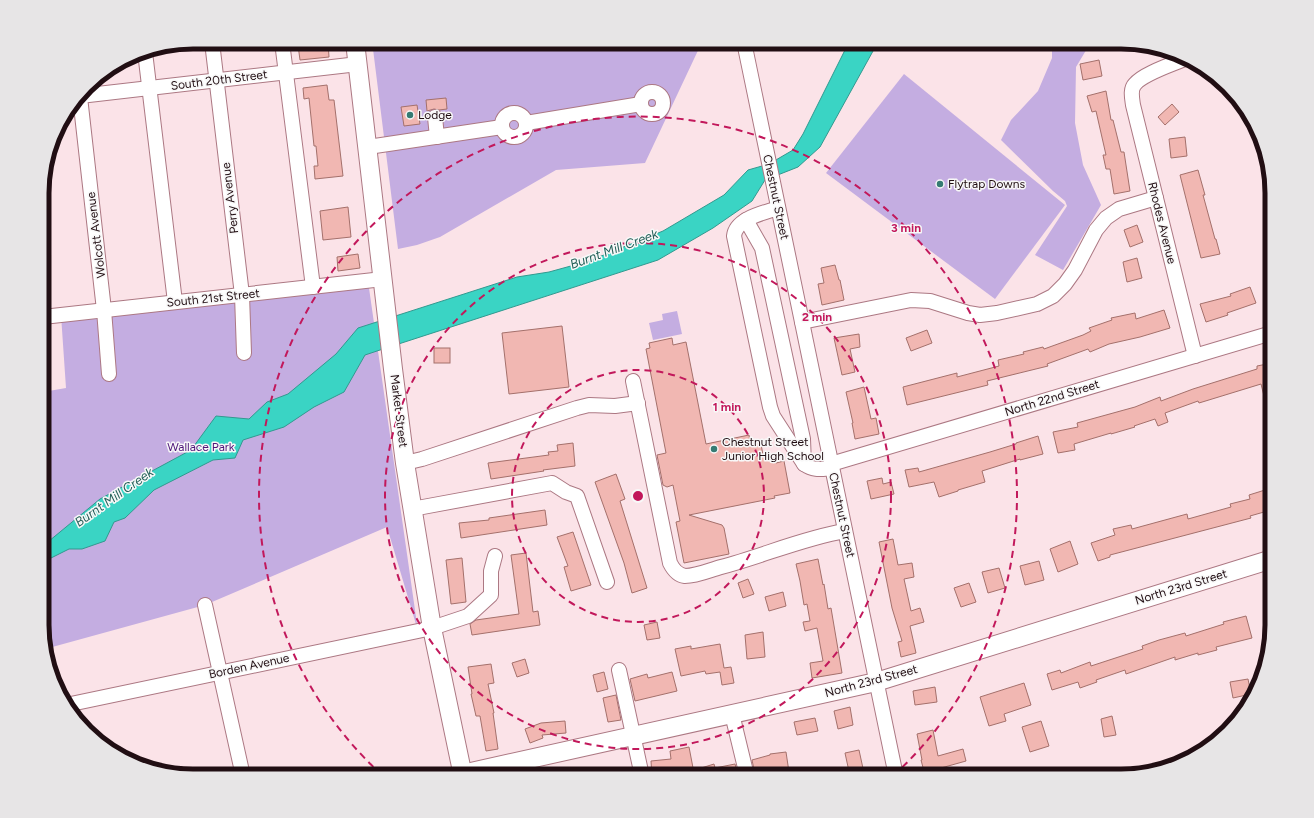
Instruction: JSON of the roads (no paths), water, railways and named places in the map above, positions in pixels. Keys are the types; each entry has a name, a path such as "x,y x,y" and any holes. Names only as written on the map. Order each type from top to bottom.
{"main road":[{"name":"Market Street","path":"356,49 405,463 432,628 462,769"},
{"name":"North 23rd Street","path":"489,769 876,682 1265,561"}],"street":[{"name":"Perry Avenue","path":"213,49 242,295 244,353"},
{"path":"283,49 313,287"},
{"name":"Chestnut Street","path":"745,49 895,769"},
{"path":"146,57 175,302"},
{"name":"Rhodes Avenue","path":"1179,61 1142,79 1135,84 1132,91 1133,105 1194,356"},
{"name":"South 20th Street","path":"87,96 358,64"},
{"name":"Wolcott Avenue","path":"81,103 104,310 109,374"},
{"path":"368,147 502,127 503,119 512,112 520,114 525,119 526,123 641,104"},
{"path":"435,117 437,137"},
{"path":"802,322 911,300 930,302 980,315 997,313 1037,304 1053,296 1065,284 1075,270 1096,230 1106,218 1119,209 1156,198"},
{"path":"778,208 746,220 735,231 734,236 770,407 773,416 804,464"},
{"path":"746,220 762,248 803,439 804,464"},
{"name":"South 21st Street","path":"49,316 383,279"},
{"name":"North 22nd Street","path":"804,464 809,468 818,470 1265,334"},
{"path":"633,381 670,563 678,574 685,576 693,575 827,534 845,531"},
{"path":"405,463 422,459 577,408 589,405 615,406 638,403"},
{"path":"412,509 552,484 577,496 607,582"},
{"name":"Borden Avenue","path":"72,704 432,628 468,616 491,595 491,571 496,556"},
{"path":"205,605 241,769"},
{"path":"619,670 641,769"},
{"path":"732,714 745,769"}],"water":[{"name":"Burnt Mill Creek","path":"846,49 874,49 820,147 798,167 765,180 752,201 713,228 658,260 365,355 344,392 314,407 284,427 243,440 235,458 213,460 154,490 125,518 114,522 105,541 82,549 69,549 49,559 49,541 100,499 191,450 216,416 249,419 267,402 288,394 336,354 358,328 517,277 549,272 589,261 663,231 724,195 748,170 769,164 793,150 803,134"}],"place":[{"name":"Lodge","path":"410,115"},
{"name":"Flytrap Downs","path":"940,184"},
{"name":"Chestnut Street Junior High School","path":"714,449"}],"park label":[{"name":"Wallace Park","path":"201,447"}]}
